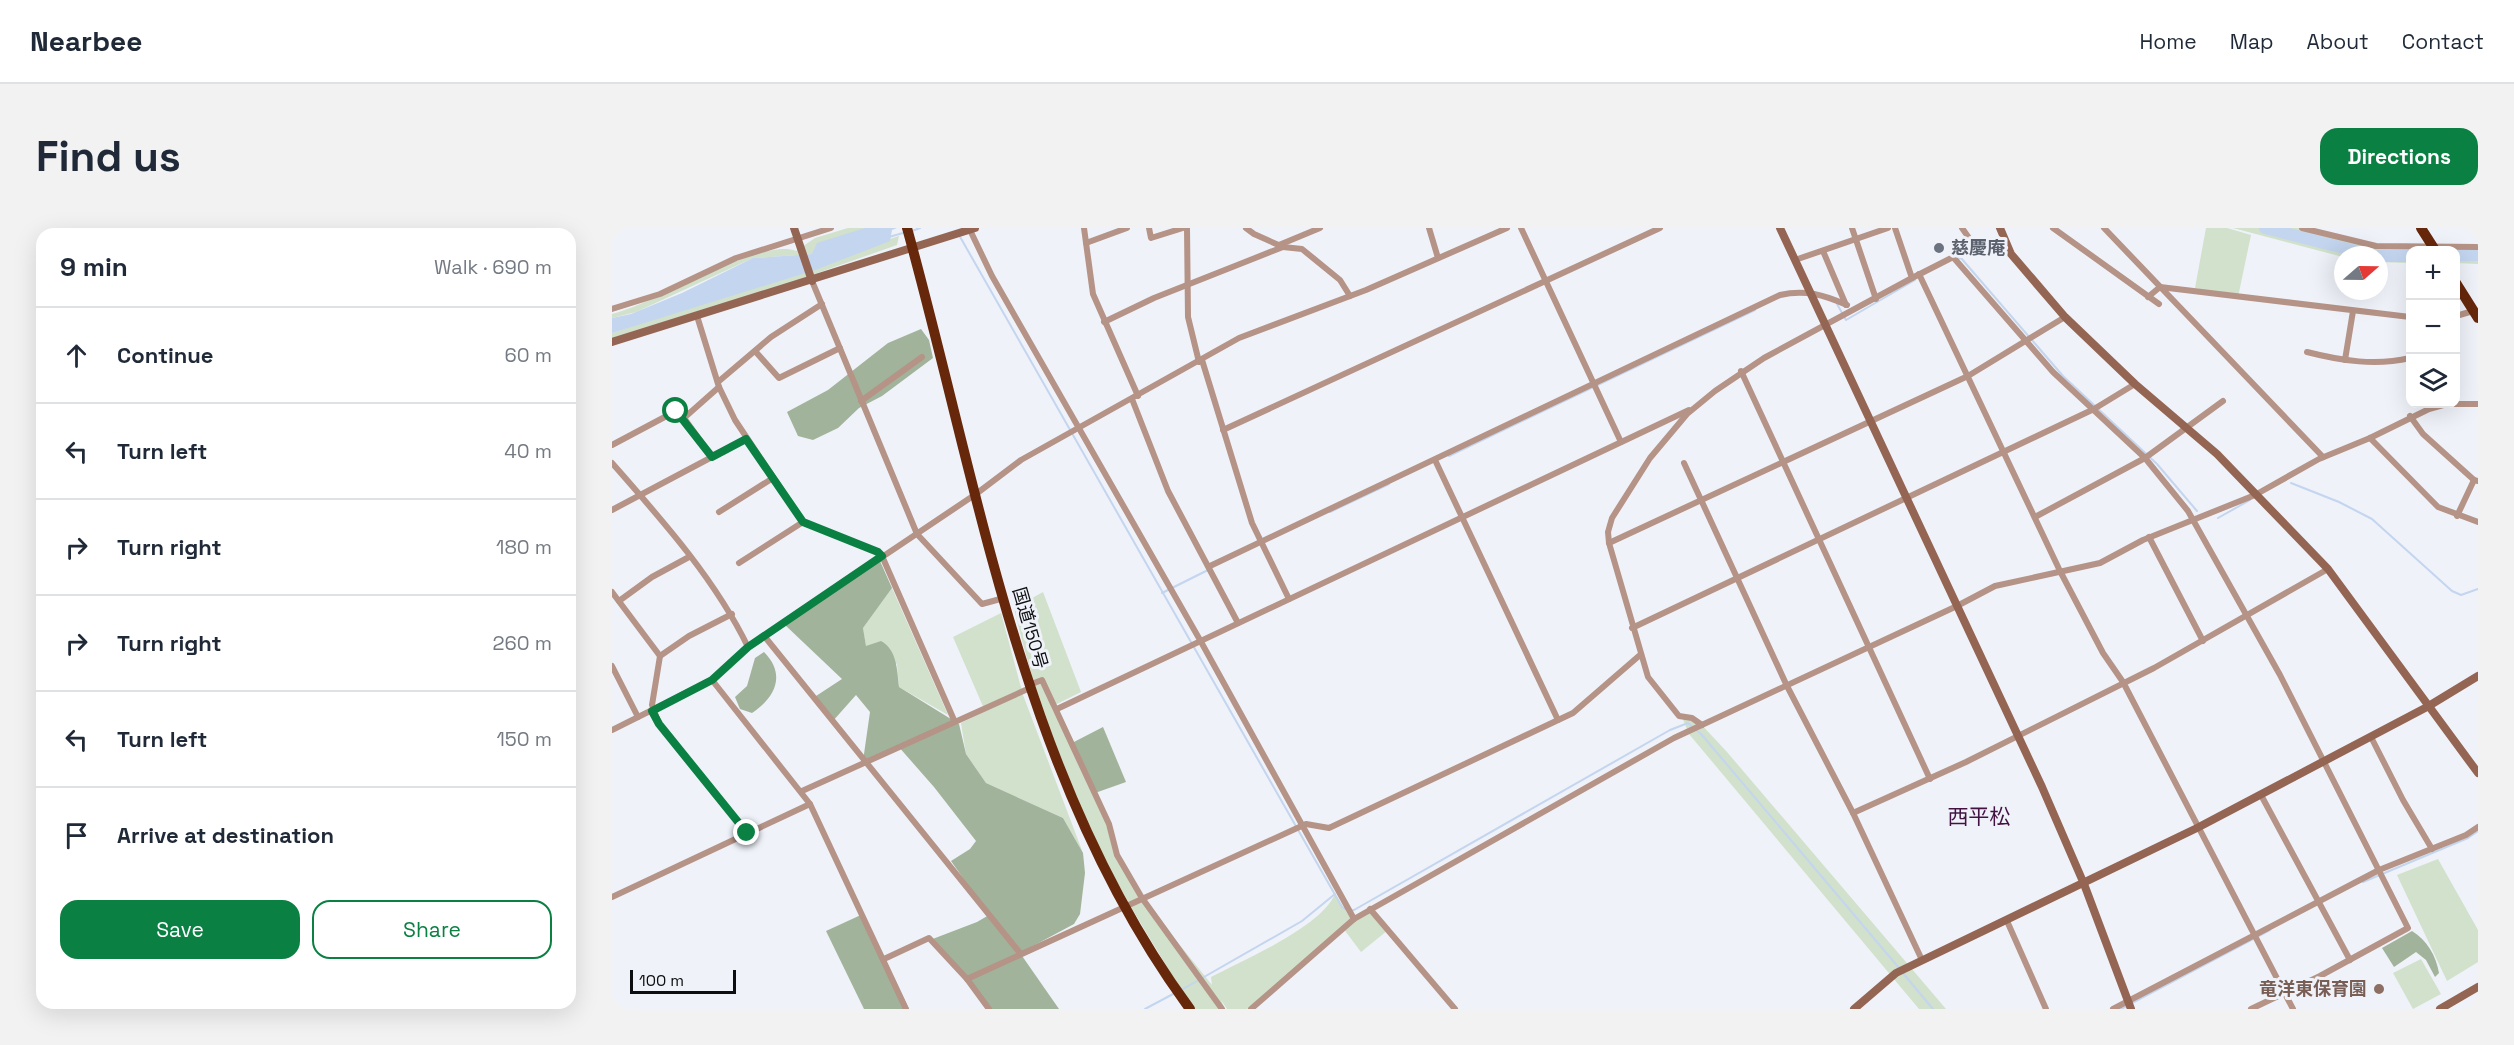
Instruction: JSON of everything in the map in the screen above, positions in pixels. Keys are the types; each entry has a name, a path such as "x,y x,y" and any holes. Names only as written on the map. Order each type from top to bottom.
{"highway":[{"name":"国道150号","path":"907,228 1029,686 1072,804 1122,907 1190,1009"},
{"path":"2421,228 2432,246"},
{"path":"2460,289 2476,315"}],"street":[{"path":"794,228 811,279 917,534 982,604 1004,598"},
{"path":"612,309 660,294 736,258 831,228"},
{"path":"1084,228 1093,294 1135,398 1168,491 1238,622"},
{"path":"1086,243 1126,228"},
{"path":"1149,228 1151,238 1188,228 1188,317 1252,523 1288,599"},
{"path":"1246,228 1281,246 1302,249 1340,280 1350,296"},
{"path":"1104,322 1149,300 1320,228"},
{"path":"1429,228 1438,258"},
{"path":"612,730 712,680 748,647 976,494 1021,460 1239,338 1350,296 1507,228"},
{"path":"1521,228 1621,442"},
{"path":"1223,430 1660,228"},
{"path":"1780,228 2018,736 2084,884 2130,1006"},
{"path":"1852,228 1876,299"},
{"path":"1895,228 1912,278"},
{"path":"1962,228 1976,248"},
{"path":"2000,228 2003,240 2021,268 2066,317 2135,384 2188,428 2328,569 2427,707 2478,773"},
{"path":"2053,228 2159,304"},
{"path":"2104,228 2288,417 2323,457"},
{"path":"2302,228 2376,246 2406,248"},
{"path":"612,342 912,245 953,236 970,229 992,276 1200,640 1353,916"},
{"path":"1795,260 1856,241 1883,229"},
{"path":"1702,725 1692,718 1679,716 1648,677 1640,655 1608,543 1612,518 1626,494 1650,458 1695,408 1741,371 1850,314 1919,274 1976,248 2003,240"},
{"path":"2460,248 2478,247"},
{"path":"1823,251 1850,314"},
{"path":"1954,258 2029,340 2145,458 2194,520 2325,762 2408,928 2350,960 2251,1009"},
{"path":"1919,274 2060,571 2103,653 2123,682 2293,1009"},
{"path":"2148,297 2160,287 2406,318"},
{"path":"1210,566 1780,295 1795,291 1810,292 1847,305"},
{"path":"684,418 755,351 795,319 822,304"},
{"path":"2345,360 2353,311"},
{"path":"2460,316 2476,315"},
{"path":"697,316 719,385 746,439 803,522 878,552 882,556 954,720"},
{"path":"1608,543 1968,376 2066,317"},
{"path":"755,351 779,378 840,348"},
{"path":"2307,352 2345,360 2387,363 2406,359"},
{"path":"861,401 922,357"},
{"path":"1741,371 1930,779"},
{"path":"1632,628 2004,452 2094,408 2135,384"},
{"path":"2035,517 2145,458 2223,401"},
{"path":"2460,404 2478,404"},
{"path":"1057,709 1695,408"},
{"path":"1251,1009 1353,916 1370,909 1674,738 1957,606 1995,586 2100,563 2149,537 2255,495 2323,457 2370,438 2422,408"},
{"path":"612,445 676,411 684,418 712,457"},
{"path":"2410,416 2423,434 2476,480 2457,516"},
{"path":"2370,438 2438,507 2478,522"},
{"path":"612,510 746,439"},
{"path":"1436,460 1558,720"},
{"path":"612,463 640,495 732,614 748,647"},
{"path":"1684,463 1787,686 1854,813 1922,960"},
{"path":"719,512 773,478"},
{"path":"739,563 803,522"},
{"path":"2149,537 2203,641"},
{"path":"619,601 652,577 689,557"},
{"path":"1854,813 2018,736 2203,641 2328,569"},
{"path":"612,592 660,656 652,711 659,724 747,833"},
{"path":"660,656 689,636 732,614"},
{"path":"765,637 1020,953"},
{"path":"967,978 1303,826 1329,828 1573,713 1640,655"},
{"path":"612,666 638,717"},
{"path":"1854,1009 1896,974 1922,960 2197,828 2427,707 2478,676"},
{"path":"712,680 810,804 884,959 904,1008"},
{"path":"802,791 1042,680 1109,824 1117,855 1142,898 1222,1009"},
{"path":"2371,737 2403,800 2432,849"},
{"path":"2261,795 2350,960"},
{"path":"612,897 810,804"},
{"path":"2113,1009 2130,1006 2254,936 2379,870 2466,835 2478,827"},
{"path":"1370,909 1455,1009"},
{"path":"2007,921 2046,1009"},
{"path":"884,959 929,938 967,978 989,1009"},
{"path":"2440,1009 2456,1005 2478,987"}],"green space":[{"path":"848,228 874,228 812,254 753,258 636,312 612,318 612,314 631,308 733,262 780,249 796,251 815,238"},
{"path":"2206,228 2227,228 2251,235 2238,297 2195,288"},
{"path":"2233,228 2302,228 2382,246 2334,246 2334,255"},
{"path":"899,236 897,245 758,294 612,339 612,333"},
{"path":"2388,247 2406,247 2406,263 2388,262"},
{"path":"2460,247 2478,247 2478,264 2460,263"},
{"path":"921,329 929,340 933,358 882,396 859,408 838,428 813,440 798,436 787,412 828,390 888,343"},
{"path":"880,561 892,588 863,628 866,646 881,641 886,645 895,661 899,687 959,724 966,754 986,783 1063,818 1083,853 1085,873 1080,914 1074,924 1020,953 1059,1009 987,1009 972,986 930,940 989,915 951,861 970,849 976,841 934,787 898,746 863,761 870,712 856,695 832,722 813,698 842,679 784,624"},
{"path":"892,588 948,715 899,687 897,664 866,646 863,628"},
{"path":"1043,592 1081,692 1051,707 1095,793 1117,855 1142,898 1212,985 1211,977 1280,942 1298,930 1327,906 1335,894 1351,919 1247,1009 1227,1009 1221,1000 1225,1009 1192,1009 1113,875 1075,795 1051,734 1040,703 1014,608"},
{"path":"1001,613 1023,695 1083,853 1063,818 986,783 966,754 961,723 985,711 953,637"},
{"path":"764,652 775,669 775,685 767,700 752,713 740,709 735,697 747,686 755,658"},
{"path":"1682,717 1699,722 1727,752 1946,1009 1919,1009 1689,734"},
{"path":"1103,727 1126,782 1095,793 1072,743"},
{"path":"2438,859 2478,930 2478,962 2447,981 2397,875"},
{"path":"1370,909 1388,930 1361,952 1343,928"},
{"path":"863,914 909,1009 864,1009 826,931"},
{"path":"2412,931 2426,944 2436,961 2439,973 2435,977 2426,960 2416,952 2394,967 2382,948"},
{"path":"2421,959 2441,994 2413,1009 2393,973"}],"water":[{"path":"865,228 897,228 892,230 890,241 815,270 612,333 612,318 631,314 682,293 753,258 812,254 817,243"}],"waterway":[{"path":"912,231 920,228"},
{"path":"2265,228 2336,246"},
{"path":"889,237 903,233"},
{"path":"959,235 1342,907 1348,911 1354,910 1670,730 1688,723 1702,735 1899,968"},
{"path":"2460,255 2478,255"},
{"path":"2388,256 2406,256"},
{"path":"1958,259 1961,258 2063,376 2157,464 2197,511"},
{"path":"1837,304 1846,320 1915,280"},
{"path":"1449,456 1755,310"},
{"path":"2291,483 2339,502 2372,519 2452,591 2461,595 2478,589"},
{"path":"1330,512 1389,484"},
{"path":"2218,518 2250,500"},
{"path":"1162,593 1208,570"},
{"path":"2363,882 2468,838 2478,831"},
{"path":"1183,989 1302,921 1335,894"},
{"path":"2132,1003 2270,930"},
{"path":"1902,972 1933,1009"},
{"path":"1145,1009 1175,993"},
{"path":"2121,1009 2127,1006"}],"place":[{"name":"慈慶庵","path":"1939,248"},
{"name":"竜洋東保育園","path":"2379,989"}],"district":[{"name":"西平松","path":"1979,817"}],"route":[{"path":"676,411 684,418 712,457 746,439 803,522 878,552 882,556 748,647 712,680 652,711 659,724 747,833"}]}
